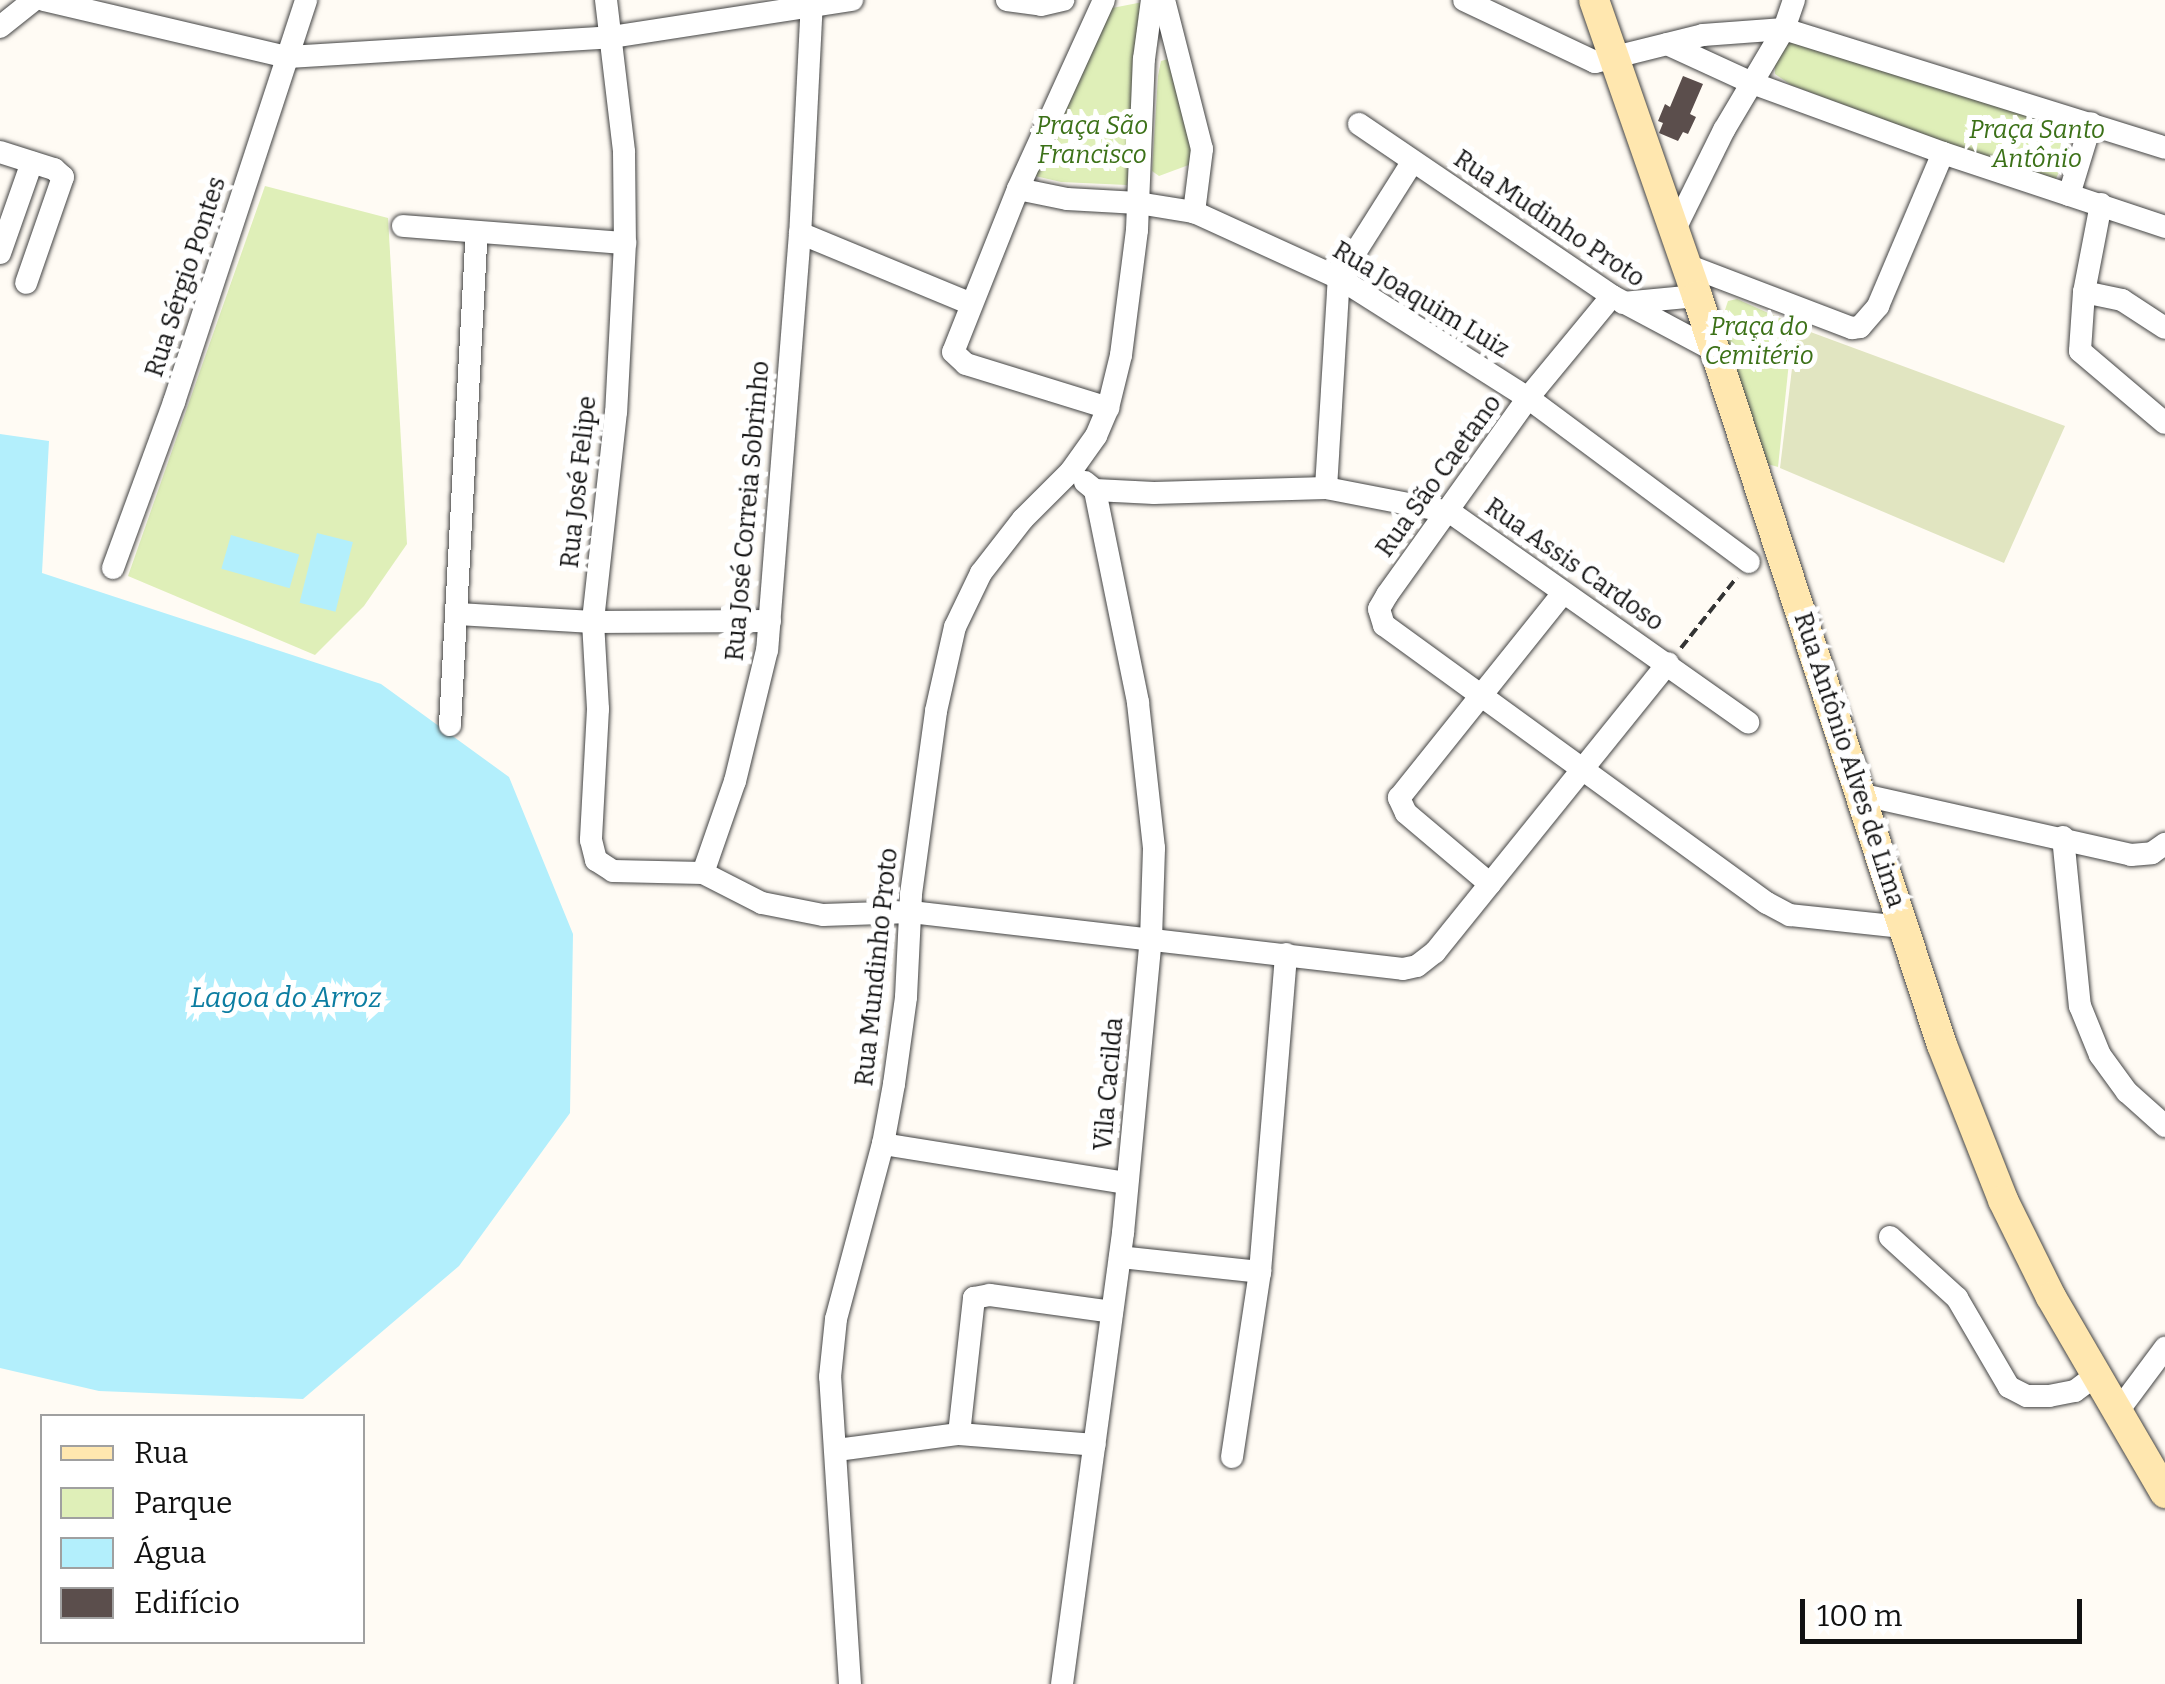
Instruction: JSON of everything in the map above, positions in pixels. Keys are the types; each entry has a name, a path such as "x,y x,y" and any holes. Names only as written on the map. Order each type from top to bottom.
{"main road":[{"name":"Rua Antônio Alves de Lima","path":"1594,0 1697,296 1942,1044 2003,1200 2051,1298 2165,1493"}],"street":[{"path":"0,27 34,0"},
{"path":"44,0 287,57 612,37 812,2 852,0"},
{"name":"Rua Sérgio Pontes","path":"113,568 174,402 306,0"},
{"name":"Rua José Felipe","path":"606,0 624,152 625,243 616,412 593,622 598,709 592,852 612,871 703,873"},
{"path":"1006,0 1041,5 1063,0"},
{"path":"1104,0 1018,189 953,352 966,364 1108,408"},
{"name":"Rua Mundinho Proto","path":"850,1684 838,1450 830,1377 836,1319 883,1144 906,997 906,912 931,742 955,627 981,573 1022,519 1071,471 1096,436 1108,408 1121,355 1138,203 1144,59 1152,0"},
{"path":"1164,0 1202,149 1194,212"},
{"path":"1464,0 1595,62 1734,30 1784,29 2165,148"},
{"path":"1674,231 1784,29 1794,0"},
{"name":"Rua José Correia Sobrinho","path":"703,873 734,781 770,622 800,233 812,2"},
{"path":"1666,44 1752,82 1943,153 2165,226"},
{"path":"2069,196 2091,123"},
{"name":"Rua Mudinho Proto","path":"1359,124 1617,300 1714,351"},
{"path":"0,152 54,169 63,178 26,282"},
{"path":"1684,264 1852,328 1865,325 1878,306 1943,153"},
{"path":"1326,488 1339,278 1413,161"},
{"path":"0,253 32,162"},
{"name":"Rua Joaquim Luiz","path":"1018,189 1067,200 1138,203 1194,212 1339,278 1528,398 1749,562"},
{"path":"2101,204 2079,334 2083,357 2165,423"},
{"path":"403,226 625,243"},
{"path":"450,726 478,232"},
{"path":"800,233 971,304"},
{"path":"2084,292 2122,300 2165,328"},
{"path":"1617,300 1697,296"},
{"name":"Rua São Caetano","path":"1479,696 1384,625 1379,608 1528,398 1617,300"},
{"path":"1071,471 1094,490 1154,493 1326,488 1450,512"},
{"name":"Vila Cacilda","path":"1062,1684 1120,1256 1151,939 1154,848 1138,702 1094,490"},
{"name":"Rua Assis Cardoso","path":"1450,512 1748,722"},
{"path":"1490,884 1406,814 1399,802 1564,593"},
{"path":"458,614 593,622 770,622"},
{"path":"703,873 762,903 808,912 906,912 1403,970 1417,966 1435,952 1668,663"},
{"path":"1479,696 1790,916 1903,927"},
{"path":"1859,794 2131,855 2152,853 2165,844"},
{"path":"2062,837 2080,1006 2100,1055 2127,1092 2165,1126"},
{"path":"1232,1457 1260,1272 1286,954"},
{"path":"883,1144 1128,1183"},
{"path":"1890,1237 1957,1298 1991,1364 2009,1387 2027,1396 2049,1396 2075,1391 2096,1375"},
{"path":"1120,1256 1260,1272"},
{"path":"959,1434 965,1343 974,1298 990,1295 1112,1312"},
{"path":"2118,1411 2165,1348"},
{"path":"838,1450 959,1434 1094,1445"}],"path":[{"path":"1668,663 1749,562"}],"green space":[{"name":"Praça São Francisco","path":"1143,2 1127,185 1061,182 1035,176 1107,9"},
{"name":"Praça Santo Antônio","path":"1798,41 2073,129 2054,183 1791,85 1775,74 1775,55 1785,42"},
{"path":"1168,59 1175,68 1194,163 1159,176 1152,171 1158,76 1161,61"},
{"path":"265,186 388,218 407,544 364,606 315,655 128,576"},
{"name":"Praça do Cemitério","path":"1737,299 1793,324 1778,467 1764,463 1730,356 1722,319 1728,301"},
{"path":"1797,327 2065,426 2004,563 1780,468"}],"water":[{"name":"Lagoa do Arroz","path":"0,434 49,441 42,573 381,684 509,777 573,934 570,1113 459,1266 303,1399 99,1391 0,1368"},
{"path":"317,533 353,542 335,612 300,603"},
{"path":"231,535 299,555 290,588 221,569"}],"building":[{"path":"1683,76 1703,84 1690,114 1696,117 1688,134 1683,132 1678,141 1659,133 1663,123 1658,121 1665,104 1670,107"}]}
